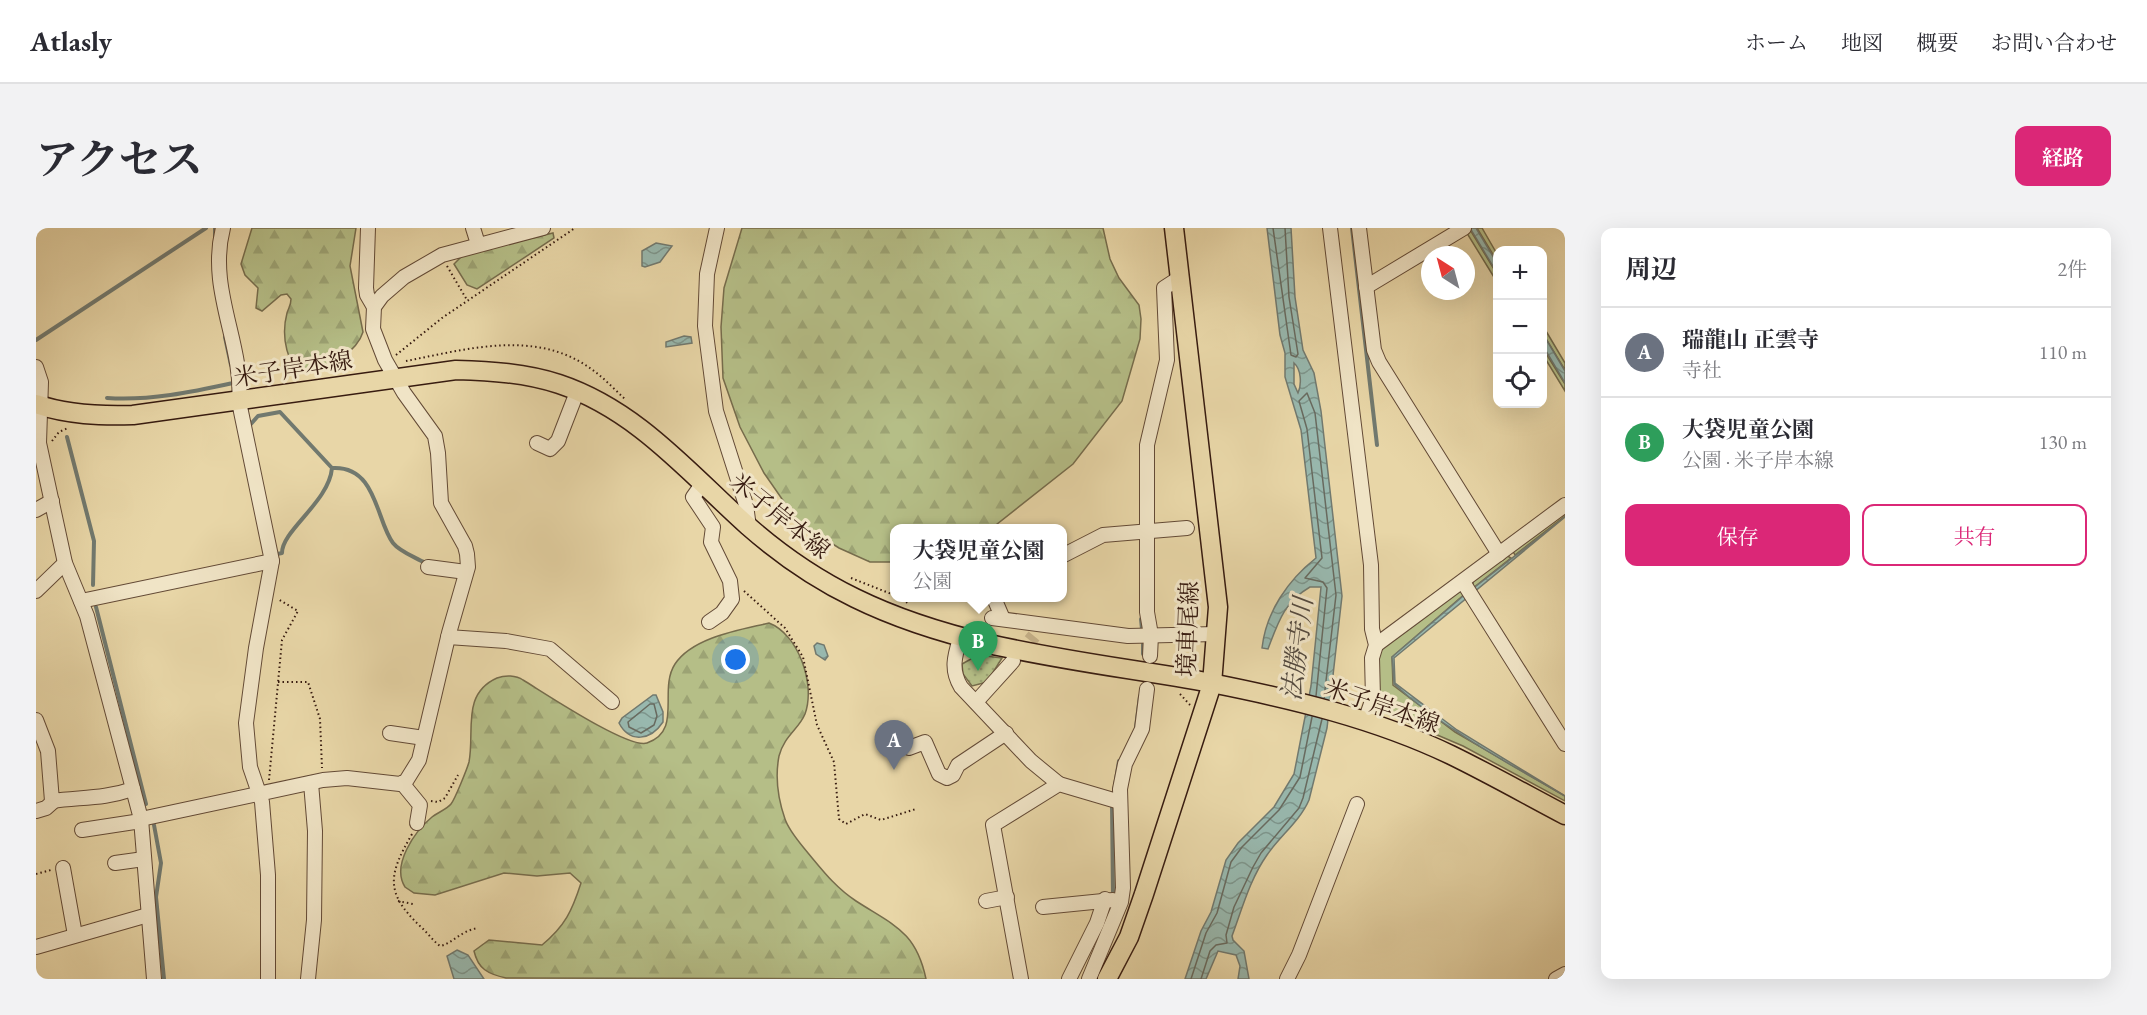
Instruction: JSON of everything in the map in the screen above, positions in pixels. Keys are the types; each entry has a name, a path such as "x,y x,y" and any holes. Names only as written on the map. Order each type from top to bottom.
{"main road":[{"name":"境車尾線","path":"1107,979 1129,936 1144,894 1212,684 1218,607 1174,228"},
{"name":"米子岸本線","path":"38,404 67,412 104,416 133,415 456,370 499,371 542,379 577,392 640,427 749,527 808,572 842,591 893,614 961,635 1076,661 1231,688 1357,719 1449,754 1565,815"}],"street":[{"path":"223,228 221,292 240,384 239,402 272,561 246,723 250,767 254,783 265,793 268,979"},
{"path":"368,228 366,288 367,296 374,307"},
{"path":"473,228 478,244"},
{"path":"402,783 416,767 424,738 466,572 465,546 441,503 435,436 394,377 385,360 373,329 374,307 382,296 404,277 442,255 543,228"},
{"path":"717,228 707,274 705,326 716,411 746,505 749,527"},
{"path":"1329,228 1371,565 1372,629 1376,645 1372,658 1373,698 1357,719"},
{"path":"1359,228 1374,350 1379,362 1499,554"},
{"path":"1366,287 1464,228"},
{"path":"1150,656 1151,635 1147,612 1147,445 1167,360 1164,288 1181,277"},
{"path":"36,367 41,382 38,404 39,443 65,563 81,601 141,820 154,979"},
{"path":"537,443 550,449 558,441 577,392"},
{"path":"703,483 693,497 713,527 713,550 731,585 732,599 714,618 711,603"},
{"path":"36,510 52,501"},
{"path":"1376,645 1467,588 1499,554 1565,504"},
{"path":"1067,553 1103,535 1187,528"},
{"path":"81,601 272,561"},
{"path":"36,591 65,563"},
{"path":"428,567 466,572"},
{"path":"1467,588 1565,744"},
{"path":"995,602 998,619 1038,631 1128,636 1216,634"},
{"path":"961,635 953,665 954,676 1031,761 1059,784 1116,800"},
{"path":"448,637 506,641 550,649 612,702"},
{"path":"976,702 1013,661"},
{"path":"1069,979 1097,923 1123,888 1116,800 1125,764 1142,729 1147,689"},
{"path":"36,720 48,751 52,801 55,800"},
{"path":"390,733 424,738"},
{"path":"909,748 925,742 939,774 948,778 953,775 958,765 1006,733"},
{"path":"82,830 141,820 317,781 347,778 402,783 423,799 417,823"},
{"path":"308,979 314,920 314,814 317,781"},
{"path":"1021,979 993,825 1059,784"},
{"path":"36,811 46,808 55,800 81,797 92,800 133,789"},
{"path":"1287,979 1299,955 1357,804"},
{"path":"115,863 144,859"},
{"path":"63,868 75,935"},
{"path":"986,901 1007,897"},
{"path":"1043,907 1113,900"},
{"path":"1089,979 1113,900"},
{"path":"36,947 148,915"},
{"path":"1556,979 1565,974"}],"path":[{"path":"385,360 575,228"},
{"path":"442,255 468,301"},
{"path":"842,575 890,594"},
{"path":"731,585 747,592 780,623 803,657 817,725 834,762 839,819 846,824 865,814 881,820 916,809"},
{"path":"265,793 282,639 298,610 266,593"},
{"path":"278,682 308,682 320,719 317,781"},
{"path":"1175,690 1186,699 1191,707"},
{"path":"423,799 438,802 445,798 459,775"},
{"path":"417,823 397,860 392,877 392,889 398,901 440,946 447,944 464,930 478,928"},
{"path":"398,901 412,904"}],"green space":[{"path":"252,228 356,228 350,266 363,332 355,346 340,359 307,373 294,368 288,355 285,334 285,320 291,299 287,294 281,295 262,311 256,308 258,288 245,275 241,264"},
{"path":"742,228 1103,228 1110,259 1119,278 1139,305 1140,339 1122,401 1073,464 997,524 890,524 890,562 870,562 839,548 798,522 764,473 740,427 723,378 721,327 724,288"},
{"path":"1469,228 1493,267 1493,276 1475,246 1465,230"},
{"path":"1477,228 1482,228 1493,247 1493,254"},
{"path":"553,233 554,238 477,289 467,285 454,264 463,255"},
{"path":"1547,333 1565,363 1565,370 1547,341"},
{"path":"1547,355 1565,384 1565,391 1547,362"},
{"path":"1565,509 1565,516 1515,555 1512,550"},
{"path":"1506,555 1511,558 1473,588 1473,581"},
{"path":"1458,590 1467,592 1392,657 1393,685 1455,732 1565,796 1565,801 1463,746 1374,708 1379,648"},
{"path":"769,623 779,629 796,649 802,661 808,689 805,714 784,743 779,756 778,788 787,823 798,841 836,885 901,931 916,950 926,979 506,978 485,970 478,962 474,951 489,940 542,945 562,924 574,902 581,883 570,873 537,876 504,873 435,895 414,893 405,887 401,878 401,869 407,849 425,823 451,804 463,777 469,762 474,703 486,685 500,677 517,677 605,729 637,743 647,743 658,737 664,729 667,720 670,674 683,655 693,647 718,636"},
{"path":"978,655 1002,658 987,682 972,686 963,674 962,664"}],"water":[{"path":"1267,228 1291,228 1295,297 1303,350 1314,373 1321,411 1342,596 1327,728 1309,800 1261,864 1232,936 1244,951 1249,979 1238,979 1240,966 1236,955 1218,951 1206,979 1185,979 1201,931 1211,912 1226,860 1238,843 1274,807 1294,774 1311,686 1321,587 1310,587 1294,599 1283,614 1268,649 1262,648 1268,622 1280,598 1296,576 1316,558 1301,430 1285,377 1285,353 1280,335","holes":["1294,363 1300,377 1298,393 1294,384"]},
{"path":"1470,228 1476,228 1493,256 1493,266"},
{"path":"656,243 672,246 660,262 642,266 642,251"},
{"path":"684,336 691,337 692,343 666,347 666,342"},
{"path":"1547,341 1565,371 1565,383 1547,353"},
{"path":"1565,517 1394,658 1395,683 1457,730 1565,796 1455,731 1414,701 1394,684 1392,657 1462,597"},
{"path":"817,643 824,645 828,656 825,660 816,654 814,646"},
{"path":"656,695 663,712 663,722 647,736 635,737 629,734 619,723 622,718"},
{"path":"457,950 468,955 484,979 454,979 447,956"}],"waterway":[{"path":"36,340 206,228"},
{"path":"215,228 215,238"},
{"path":"1352,228 1377,445"},
{"path":"225,337 231,365"},
{"path":"107,398 170,395 233,383 233,379"},
{"path":"250,425 258,416 280,412 332,468 323,492 289,535 282,553 277,554"},
{"path":"67,437 94,541 93,585"},
{"path":"332,468 347,469 358,475 373,496 393,543 404,552 425,563"},
{"path":"96,607 146,804"},
{"path":"1141,619 1142,629"},
{"path":"1143,644 1143,654"},
{"path":"1136,727 1140,696"},
{"path":"1113,896 1112,804 1119,761"},
{"path":"154,825 161,863 156,897 164,979"}],"tunnel":[{"path":"1017,657 1034,636"}],"place":[{"name":"大袋児童公園","path":"978,671"},
{"name":"瑞龍山 正雲寺","path":"894,770"}],"water label":[{"name":"法勝寺川","path":"1297,649"}]}
